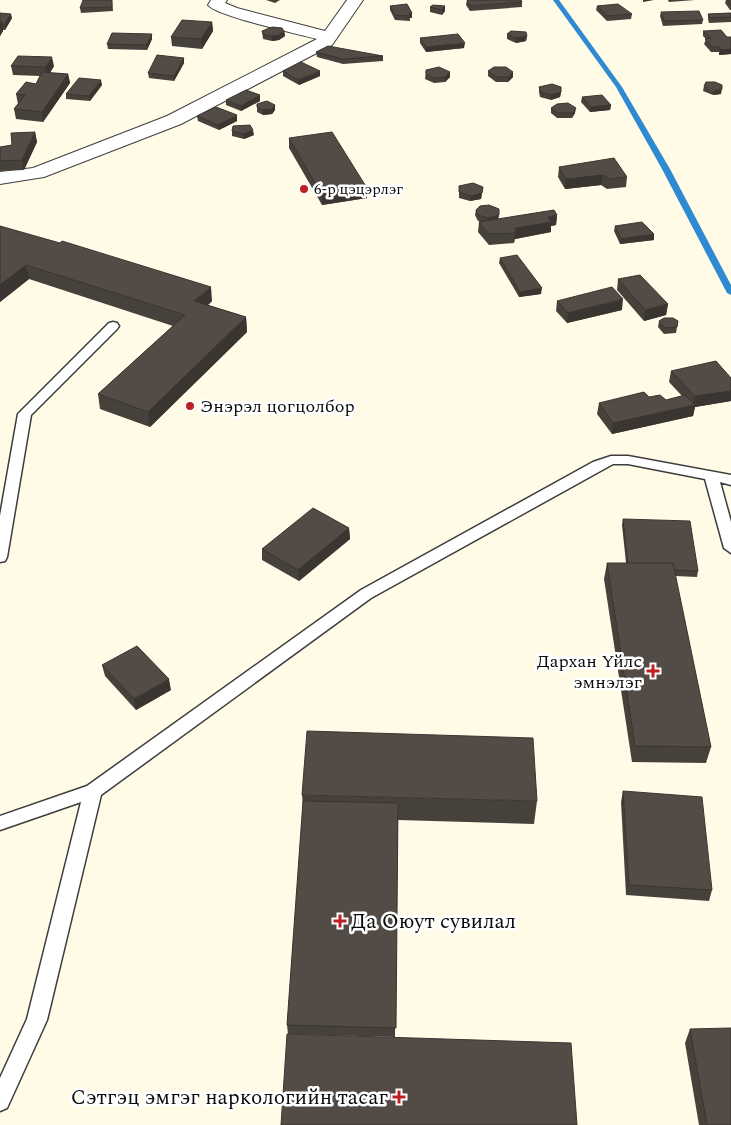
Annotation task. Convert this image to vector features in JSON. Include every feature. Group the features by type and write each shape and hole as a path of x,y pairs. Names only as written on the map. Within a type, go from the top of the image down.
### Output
{"street":[{"path":"218,0 216,5 231,11 328,37"},
{"path":"0,178 38,173 174,120 326,40 355,0"}],"lane":[{"path":"0,557 25,414 33,403 113,326"},
{"path":"0,823 93,791 366,594 598,465 611,460 628,460 731,480"},
{"path":"711,476 731,548"},
{"path":"0,1101 36,1020 93,791"}],"building":[{"path":"83,0 112,0 112,7 80,8"},
{"path":"467,0 521,0 522,2 470,6"},
{"path":"407,4 412,13 409,14 410,16 395,15 390,6"},
{"path":"618,4 632,14 608,16 597,6"},
{"path":"433,5 445,6 442,10 430,7"},
{"path":"699,11 703,20 664,21 661,12"},
{"path":"0,13 11,14 4,25 0,22"},
{"path":"731,13 731,17 710,18 708,14"},
{"path":"182,20 212,22 201,39 171,37"},
{"path":"272,27 282,28 284,31 279,35 272,36 263,34 262,31"},
{"path":"721,30 727,37 731,37 731,49 720,50 720,47 712,47 705,39 711,38 703,31"},
{"path":"511,31 526,32 527,36 516,38 507,34"},
{"path":"112,33 152,34 146,45 107,44"},
{"path":"458,34 465,43 426,47 420,38"},
{"path":"328,46 383,56 343,59 316,52"},
{"path":"157,55 184,58 174,76 148,73"},
{"path":"18,56 52,57 45,67 11,66"},
{"path":"301,62 320,71 298,80 283,71"},
{"path":"439,67 450,72 445,77 434,78 426,74 426,70"},
{"path":"494,67 506,67 513,72 508,77 497,77 488,71"},
{"path":"42,72 68,74 42,112 14,109 25,95 16,94 26,82 36,84"},
{"path":"79,78 101,80 89,96 66,94"},
{"path":"706,82 715,82 722,85 722,89 714,90 704,86"},
{"path":"552,84 561,87 561,92 551,95 541,92 539,87"},
{"path":"246,90 260,95 241,106 226,100"},
{"path":"602,95 611,105 591,107 582,97"},
{"path":"267,101 275,105 272,109 263,110 257,107 257,104"},
{"path":"568,103 576,108 573,113 558,113 551,108 557,104"},
{"path":"216,107 237,115 218,125 197,116"},
{"path":"250,125 253,130 243,134 232,131 233,126"},
{"path":"35,132 22,160 0,161 0,147 12,145 11,133"},
{"path":"332,132 367,188 322,195 289,138"},
{"path":"614,158 627,177 609,179 603,175 566,179 559,167"},
{"path":"473,183 483,187 482,193 471,196 459,192 459,186"},
{"path":"489,205 499,209 499,215 488,218 478,215 476,210 480,206"},
{"path":"554,210 557,215 548,217 552,222 516,228 515,233 489,234 479,222"},
{"path":"642,222 654,234 621,239 615,226"},
{"path":"0,226 60,243 62,241 211,287 194,301 246,317 148,412 98,394 185,315 26,265 0,285"},
{"path":"517,255 542,288 520,292 500,258"},
{"path":"640,275 668,304 645,310 618,279"},
{"path":"612,287 623,299 568,313 557,301"},
{"path":"664,318 673,318 678,321 677,327 665,328 659,321"},
{"path":"716,361 731,378 731,391 695,396 671,371"},
{"path":"644,392 649,397 660,395 666,400 685,395 695,405 613,423 599,403"},
{"path":"313,508 349,528 298,570 262,549"},
{"path":"623,519 690,521 698,571 674,570 673,563 628,563"},
{"name":"Дархан Үйлс эмнэлэг","path":"607,563 673,563 711,747 635,746"},
{"path":"137,646 169,679 134,699 102,665"},
{"path":"307,731 533,738 537,801 302,795"},
{"path":"623,791 702,797 712,890 629,885"},
{"path":"303,801 398,803 396,1028 287,1025"},
{"path":"731,1028 731,1125 707,1125 690,1029"},
{"name":"Сэтгэц эмгэг наркологийн тасаг","path":"287,1034 571,1043 577,1125 281,1125"}],"waterway":[{"path":"556,0 619,87 666,169 731,293"}],"place":[{"name":"6-р цэцэрлэг","path":"304,189"},
{"name":"Энэрэл цогцолбор","path":"190,406"},
{"name":"Дархан Үйлс эмнэлэг","path":"653,671"},
{"name":"Да Оюут сувилал","path":"340,921"},
{"name":"Сэтгэц эмгэг наркологийн тасаг","path":"399,1097"}]}
